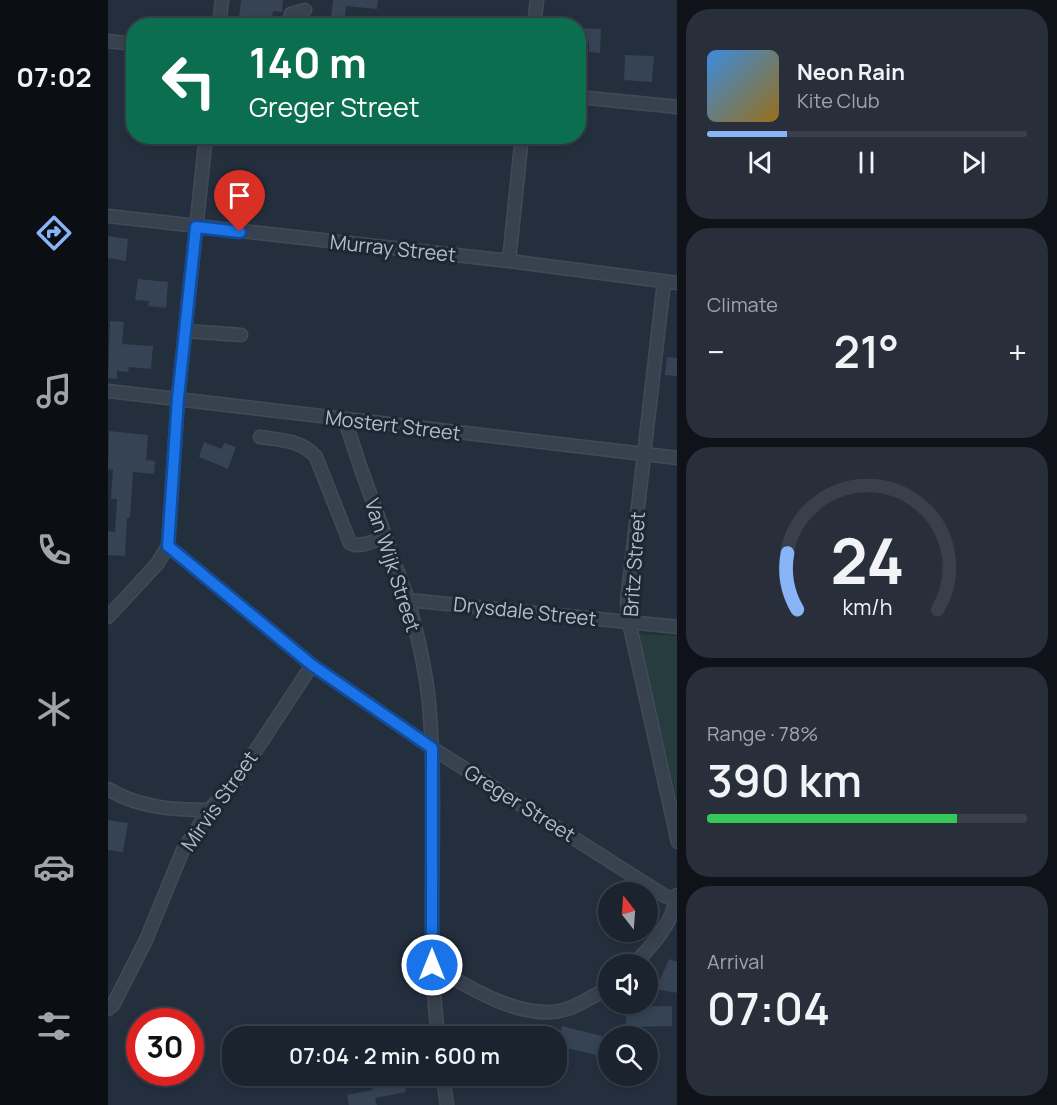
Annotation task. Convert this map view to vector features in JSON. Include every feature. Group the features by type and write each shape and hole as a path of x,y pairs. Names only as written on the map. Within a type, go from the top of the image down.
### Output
{"street":[{"path":"220,18 222,0"},
{"path":"535,18 537,0"},
{"path":"290,18 291,14 305,10"},
{"path":"108,41 126,43"},
{"path":"586,98 677,107"},
{"path":"108,617 157,564 168,546 178,398 205,144"},
{"path":"509,261 521,144"},
{"name":"Murray Street","path":"108,216 509,261 677,283"},
{"name":"Britz Street","path":"664,282 627,602 629,622 676,827"},
{"path":"186,331 241,335"},
{"name":"Mostert Street","path":"108,392 178,398 345,420 677,458"},
{"name":"Van Wijk Street","path":"345,420 408,600 429,700 432,748 432,965 437,1026"},
{"path":"260,436 295,442 309,449 316,457 350,543 355,546 385,537"},
{"name":"Greger Street","path":"168,546 312,665 432,748 665,896 677,897"},
{"name":"Drysdale Street","path":"408,600 677,627"},
{"name":"Mirvis Street","path":"108,1009 113,1005 146,940 183,850 210,810 233,785 312,665"},
{"path":"108,789 120,797 156,808 210,810"},
{"path":"644,954 671,917 677,897"},
{"path":"432,965 488,996 522,1009 546,1013 566,1009 598,993"},
{"path":"444,1086 447,1105"}],"green space":[{"path":"638,634 677,636 677,799"}],"building":[{"path":"241,0 283,0 282,12 273,11 272,18 239,18"},
{"path":"333,0 378,0 377,9 346,6 345,18 331,18"},
{"path":"586,28 601,29 600,53 589,52 589,42 586,42"},
{"path":"625,55 654,56 652,82 624,80"},
{"path":"108,236 128,239 126,261 108,258"},
{"path":"138,279 168,282 166,308 148,306 149,301 135,300"},
{"path":"110,321 124,322 122,344 153,346 151,369 129,367 128,372 117,371 117,379 108,378"},
{"path":"667,357 677,358 677,376 665,375"},
{"path":"109,431 148,435 146,460 155,461 154,474 133,472 125,556 108,555 108,531 115,532 117,499 111,499 113,470 108,469"},
{"path":"204,442 222,449 224,443 236,447 228,469 199,457"},
{"path":"108,820 128,823 123,852 108,850"},
{"path":"669,959 677,962 677,993 658,990 658,980 660,980"},
{"path":"658,1006 672,1006 672,1026 626,1026 626,1014 658,1014"},
{"path":"567,1027 598,1035 597,1055 567,1048"},
{"path":"372,1086 405,1086 406,1092 375,1098 377,1105 349,1105 347,1095 373,1090"}],"route":[{"path":"240,232 196,227 178,398 168,546 312,665 432,748 432,965"}]}
